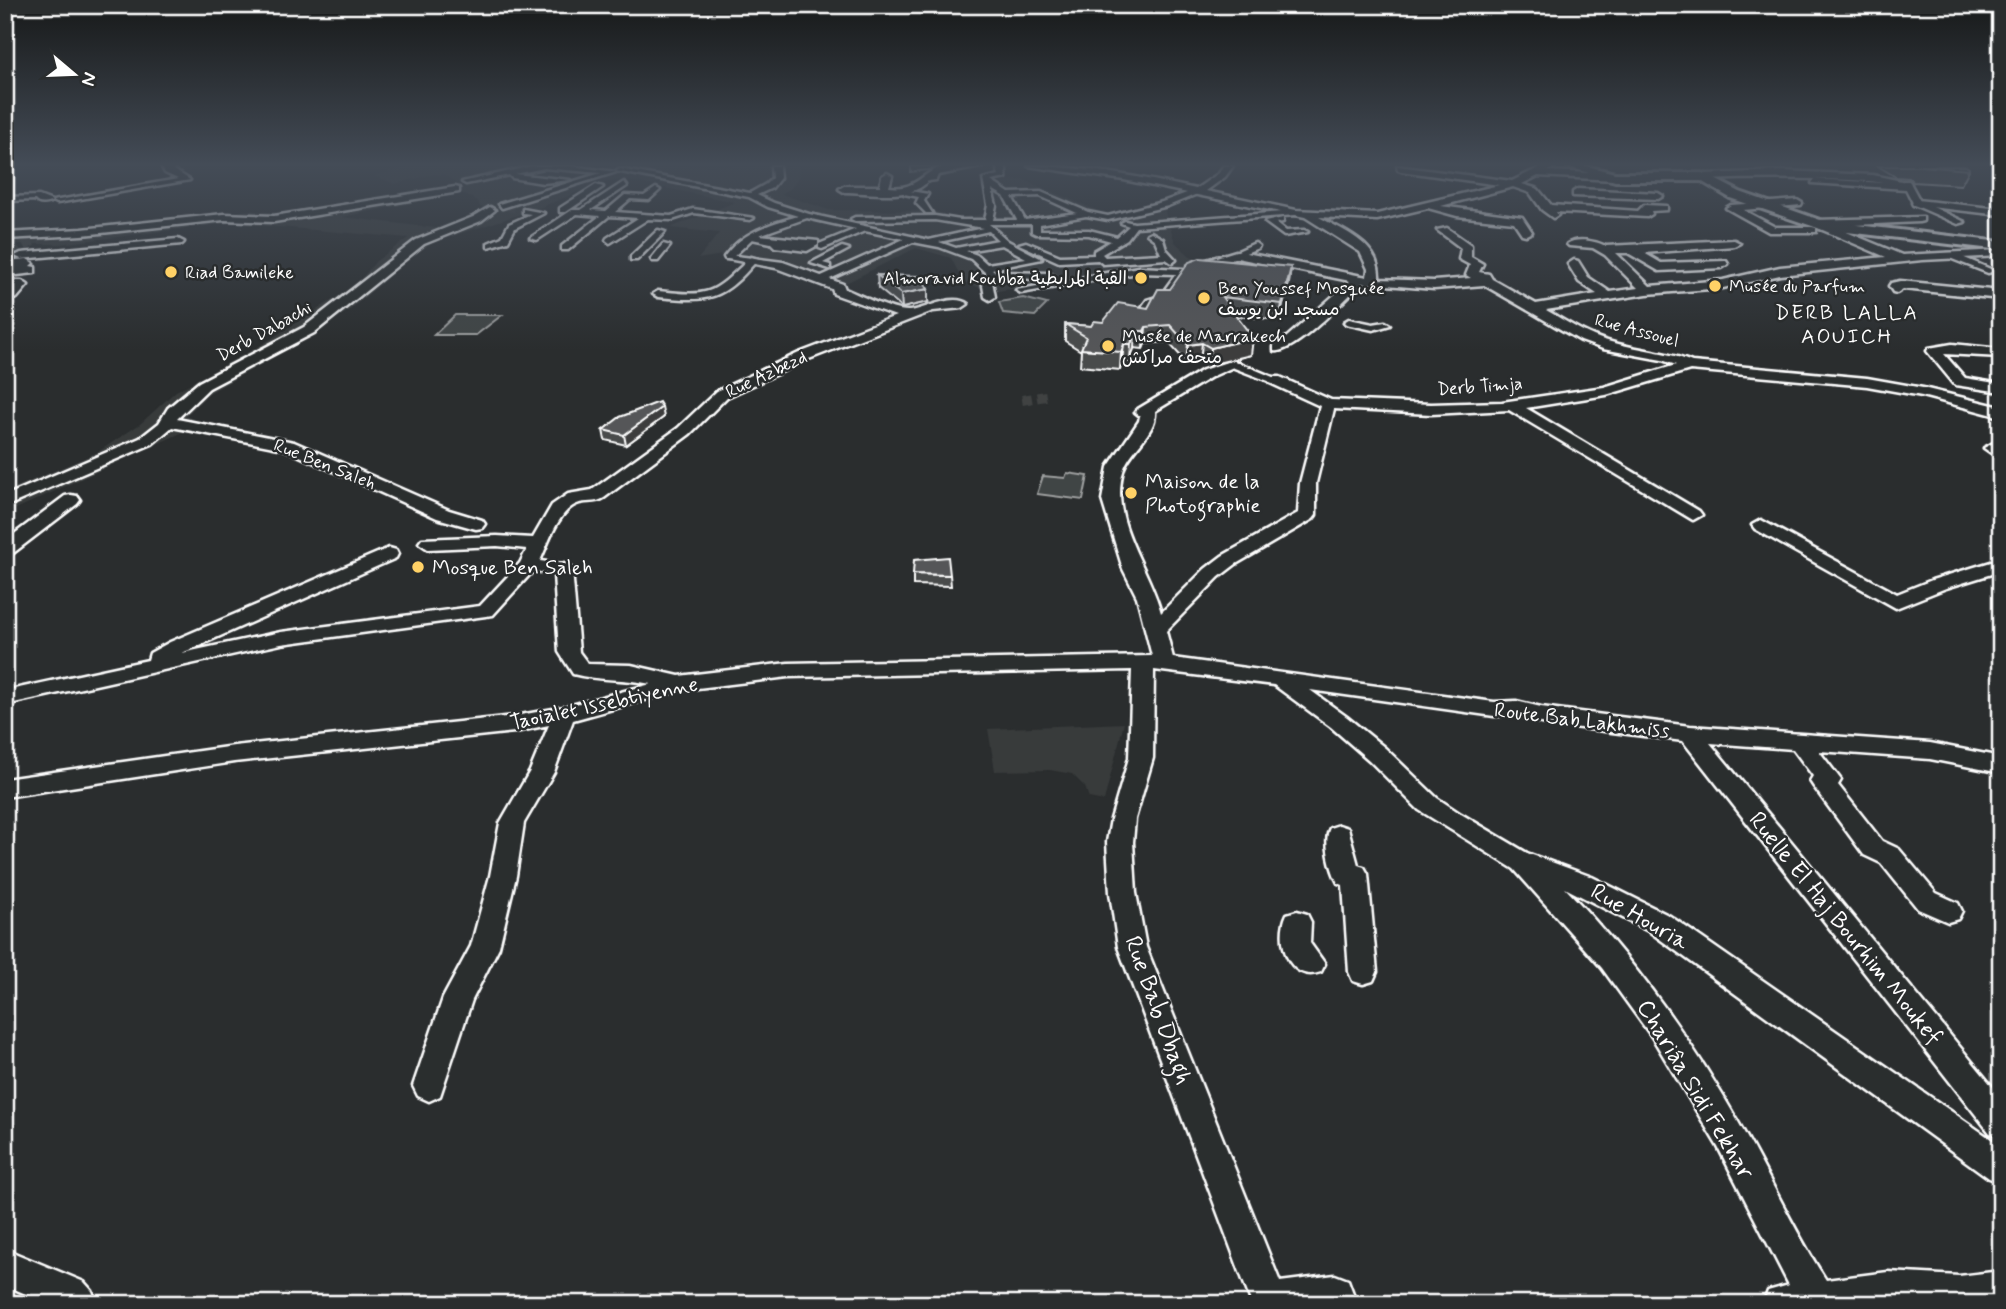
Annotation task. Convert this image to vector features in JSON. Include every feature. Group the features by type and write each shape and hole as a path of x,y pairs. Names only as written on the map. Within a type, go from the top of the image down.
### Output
{"street":[{"path":"5,236 40,236 126,227"},
{"name":"Derb Dabachi","path":"5,502 135,447 160,431 169,422 173,411 196,390 309,330 407,250 432,235 454,227"},
{"path":"491,245 505,239 511,227"},
{"path":"534,238 551,227"},
{"path":"565,248 590,227"},
{"path":"610,240 630,227"},
{"path":"731,253 735,237 743,227"},
{"path":"731,253 752,237 775,227"},
{"path":"877,231 882,227"},
{"path":"928,242 950,227"},
{"path":"820,280 911,238 965,227"},
{"path":"981,227 998,231 1030,254 1056,261 1167,256"},
{"path":"984,227 1009,235 1030,254"},
{"path":"997,227 998,231"},
{"path":"990,297 984,265 1001,227"},
{"path":"955,250 1008,227"},
{"path":"1036,227 1036,232 1113,242"},
{"path":"1073,237 1077,227"},
{"path":"1109,274 1097,253 1124,237 1131,227"},
{"path":"1142,227 1157,227"},
{"path":"1275,227 1284,234 1304,232"},
{"path":"1279,348 1292,340 1327,307 1366,280 1374,263 1367,253 1324,227"},
{"path":"1523,227 1526,232"},
{"path":"1767,227 1773,230 1804,227"},
{"path":"1819,227 1901,259"},
{"path":"1826,227 2001,246"},
{"path":"818,246 865,228 928,242 955,250 984,265 1050,280"},
{"path":"1151,229 1167,256 1183,272"},
{"path":"1233,254 1366,280 1434,285 1486,281 1485,277 1472,275 1478,264 1465,259 1467,247 1443,230"},
{"path":"893,234 998,231"},
{"path":"941,246 998,231"},
{"path":"634,258 661,232"},
{"path":"84,266 122,235"},
{"path":"1614,235 1659,267 1722,264"},
{"path":"752,237 798,248 818,246 845,249 815,263 827,267 806,275"},
{"path":"658,293 698,298 724,289 775,243 788,240 815,243 818,246"},
{"path":"10,257 178,242"},
{"path":"1602,250 1734,243"},
{"path":"1573,244 1595,245 1647,290"},
{"path":"57,253 69,245"},
{"path":"655,258 666,246"},
{"path":"1060,295 1056,287 1064,282 1138,270 1183,272 1255,246"},
{"path":"869,247 887,249"},
{"path":"772,263 798,248"},
{"path":"1050,280 1056,261 1069,251"},
{"path":"731,253 772,263 839,287 838,291 851,297 910,316"},
{"path":"1535,308 1647,290 1723,284 1780,271 1950,255 2001,253"},
{"path":"964,266 984,265 1030,254"},
{"path":"984,265 1030,254"},
{"path":"1950,255 1994,272 2001,280"},
{"path":"10,257 26,263 17,271 31,270"},
{"path":"1574,264 1583,279 1609,297"},
{"path":"984,265 1003,286"},
{"path":"1139,318 1150,302 1163,298 1183,272"},
{"path":"1021,290 1061,277 1064,282"},
{"name":"Rue Assouel","path":"1486,281 1586,338 1608,346 1665,356 1689,366 1867,382 2001,412"},
{"path":"1897,289 1895,286 1900,285 1983,293 1997,299"},
{"name":"Rue Azbezd","path":"147,666 281,638 486,611 527,565 558,509 574,498 592,498 598,494 684,431 722,394 804,356 939,305 962,304"},
{"path":"1327,307 1349,323 1373,327 1385,325"},
{"path":"2001,353 1942,348 1934,351 1960,382 2001,388"},
{"path":"1233,363 1275,380"},
{"name":"Rue Bab Dbagh","path":"1233,363 1165,393 1143,412 1148,413 1147,421 1116,467 1111,500 1120,536 1147,597 1157,629 1141,758 1123,819 1120,842 1123,893 1130,935 1146,988 1197,1109 1269,1303"},
{"name":"Derb Timja","path":"1275,380 1328,404 1432,409 1511,405 1606,391 1689,366"},
{"path":"1157,629 1212,573 1229,560 1307,515 1308,483 1328,404"},
{"path":"1511,405 1604,456 1693,515"},
{"name":"Rue Ben Saleh","path":"169,422 288,445 443,514 476,524"},
{"path":"2001,444 1992,448 2001,455"},
{"path":"5,550 71,500"},
{"path":"1761,525 1896,602 1939,584 2001,565"},
{"path":"428,543 497,541 538,544"},
{"path":"5,698 147,666 177,647 389,554"},
{"path":"527,565 563,569 569,652 581,669 593,672 631,672 680,683"},
{"name":"Taoialet Issebtiyenne","path":"5,788 234,754 392,738 564,715 680,683 788,670 1153,663"},
{"name":"Route Bab Lakhmiss","path":"1153,663 1494,709 1516,708 1541,715 1690,734 1801,744 1930,751 2001,765"},
{"name":"Rue Houria","path":"1278,678 1339,722 1377,754 1428,804 1487,844 1518,860 1583,884 1660,924 2001,1166"},
{"path":"429,1086 458,998 485,947 503,876 512,823 542,772 564,715"},
{"name":"Ruelle El Haj Bourhim Moukef","path":"1690,734 2001,1122"},
{"path":"1801,744 1829,780 1822,781 1867,842 1898,864 1927,901 1948,911"},
{"path":"1339,835 1351,875 1363,972"},
{"name":"Chariâa Sidi Fekhar","path":"1518,860 1547,887 1600,945 1672,1039 1819,1301"},
{"path":"1297,922 1296,947 1311,964"},
{"path":"5,1266 71,1295 79,1304"},
{"path":"1781,1304 1888,1290 1959,1294 2001,1289"},
{"path":"1269,1303 1335,1293 1339,1304"}],"shaded area":[{"path":"104,227 198,227 59,244 5,244 5,231"},
{"path":"279,227 481,227 434,242 414,255 350,310 209,393 186,416 195,420 179,434 5,514 5,492 98,452 140,424 176,391 258,347 356,285 376,261 408,238"},
{"path":"1170,227 1175,242 1201,266 1181,270 1137,269 992,292 963,282 951,258 916,248 844,284 780,261 722,255 698,259 719,233 670,228"},
{"path":"1023,298 1047,304 1035,316 1003,313 999,302"},
{"path":"455,315 502,315 476,335 434,335"},
{"path":"1067,473 1088,476 1083,500 1037,494 1043,476 1065,478"},
{"path":"1124,723 1104,801 1089,798 1085,787 1072,774 1050,770 995,771 988,729"}],"building":[{"path":"1200,258 1291,267 1282,304 1222,297 1253,338 1211,348 1202,343 1188,345 1170,325 1146,327 1144,331 1135,331 1131,344 1124,344 1121,352 1081,349 1086,337 1065,324 1091,326 1094,321 1103,322 1118,303 1148,308 1158,289 1170,289 1189,262"},
{"path":"877,275 920,276 928,289 901,294"},
{"path":"659,402 662,407 624,435 603,430 620,417"},
{"path":"948,557 950,575 913,574 914,560"}],"tunnel":[{"path":"11,254 39,237"},
{"path":"1022,400 1046,396"}],"place":[{"name":"Riad Bamileke","path":"171,272"},
{"name":"Almoravid Koubba القبة المرابطية","path":"1141,278"},
{"name":"Musée du Parfum","path":"1715,286"},
{"name":"Ben Youssef Mosquée مسجد ابن يوسف","path":"1204,298"},
{"name":"Musée de Marrakech متحف مراكش","path":"1108,346"},
{"name":"Maison de la Photographie","path":"1131,493"},
{"name":"Mosque Ben Saleh","path":"418,567"}],"district":[{"name":"DERB LALLA AOUICH","path":"1847,324"}]}
